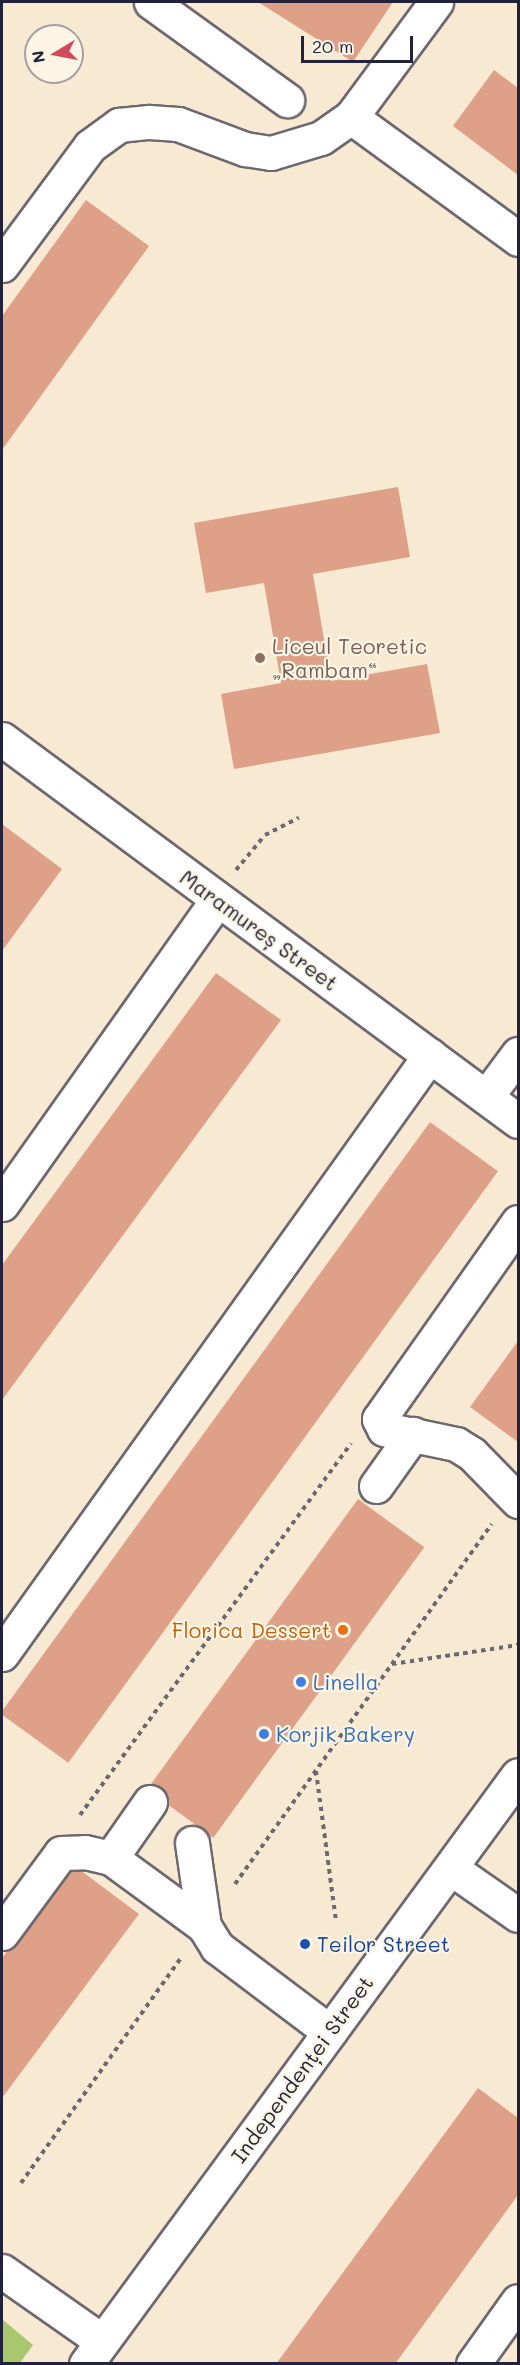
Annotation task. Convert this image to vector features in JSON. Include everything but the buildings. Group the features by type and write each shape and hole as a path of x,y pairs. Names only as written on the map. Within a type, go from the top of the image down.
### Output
{"street":[{"path":"151,2 286,100"},
{"path":"2,265 90,146 119,125 149,122 178,124 245,149 271,153 321,138 351,117 436,2"},
{"path":"351,117 519,239"},
{"name":"Maramureș Street","path":"3,742 519,1120"},
{"path":"2,1204 214,898"},
{"path":"486,1097 519,1054"},
{"path":"2,1654 430,1055"},
{"path":"516,1498 472,1454 456,1444 384,1429 379,1419 519,1222"},
{"path":"376,1486 413,1434"},
{"name":"Independenței Street","path":"94,2353 517,1779"},
{"path":"111,1858 150,1802"},
{"path":"192,1843 204,1926"},
{"path":"2,1933 61,1852 85,1852 111,1858 204,1926 217,1947 330,2032"},
{"path":"452,1869 519,1915"},
{"path":"2,2271 94,2353"},
{"path":"473,2364 519,2301"}],"path":[{"path":"214,898 266,835 299,818"},
{"path":"61,1852 71,1827 346,1450 379,1419"},
{"path":"21,2183 392,1664 516,1498"},
{"path":"392,1664 519,1645"},
{"path":"316,1770 336,1921"}],"green space":[{"path":"2,2319 33,2345 20,2363 2,2363"}],"place":[{"name":"Liceul Teoretic „Rambam“","path":"260,658"},
{"name":"Florica Dessert","path":"343,1630"},
{"name":"Linella","path":"301,1682"},
{"name":"Korjik Bakery","path":"264,1734"},
{"name":"Teilor Street","path":"305,1944"}]}
